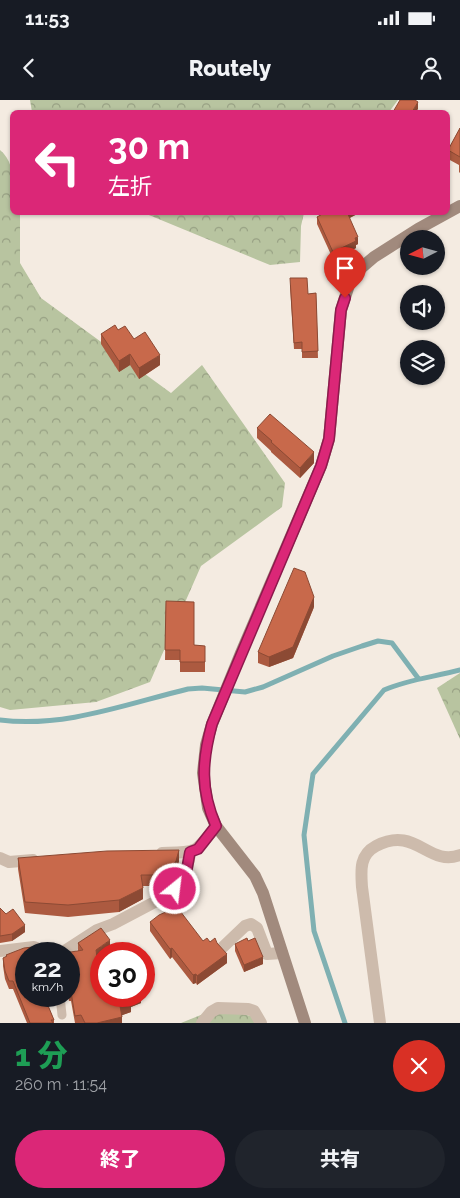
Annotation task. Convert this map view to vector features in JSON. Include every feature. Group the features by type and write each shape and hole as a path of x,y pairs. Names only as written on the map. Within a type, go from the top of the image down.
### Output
{"street":[{"path":"304,1023 282,952 255,876 216,826 208,808 203,773 206,745 212,724 232,675 321,466 329,439 341,310 349,285 360,269 374,257 444,215"},
{"path":"153,853 190,852 198,849 216,826"},
{"path":"380,1023 362,887 361,870 363,857 371,849 381,844 400,839 416,844 440,856 453,858 460,855"},
{"path":"78,942 96,930 113,924 175,889 186,874 190,852"},
{"path":"0,858 9,862 48,858"},
{"path":"223,947 244,926 251,924 257,928 267,954 282,952"},
{"path":"0,951 15,949"},
{"path":"202,1023 211,1012 218,1008 254,1011 261,1023"}],"lane":[{"path":"61,1007 62,1015"}],"green space":[{"path":"30,100 398,100 390,110 32,110"},
{"path":"0,150 6,156 10,166 10,215 20,215 20,263 41,298 171,393 202,365 285,483 282,507 201,566 150,682 96,702 10,710 0,707"},
{"path":"149,215 304,215 301,226 300,262 270,265"},
{"path":"460,673 460,739 437,688"},
{"path":"218,1008 259,1018 260,1023 181,1023"}],"building":[{"path":"400,100 415,100 418,102 413,110 394,110"},
{"path":"460,128 460,157 450,151 450,146"},
{"path":"321,215 348,215 358,237 355,238 356,241 333,252 317,217"},
{"path":"290,278 307,278 308,294 316,293 318,351 302,352 302,342 294,343"},
{"path":"115,325 118,330 125,326 134,339 145,332 160,355 139,368 130,354 119,361 101,334"},
{"path":"270,414 314,452 300,468 257,428"},
{"path":"294,568 305,572 314,597 293,647 269,657 258,652"},
{"path":"166,601 194,602 194,645 205,646 205,662 180,662 180,650 165,650"},
{"path":"179,850 176,861 165,875 141,875 143,888 119,900 68,905 25,902 18,858 107,851"},
{"path":"177,907 203,941 207,938 210,942 215,938 227,954 197,976 196,974 193,975 172,948 170,949 150,922 159,915"},
{"path":"0,908 6,914 13,909 25,925 12,934 0,936"},
{"path":"101,928 110,940 107,942 90,942 90,1007 120,1007 122,1017 97,1023 85,1023 81,1015 75,1016 74,1007 80,1007 80,950 83,950 80,942"},
{"path":"247,938 248,941 255,938 263,957 244,965 235,944"},
{"path":"15,952 15,986 13,981 9,981 5,971 3,958"},
{"path":"24,1007 49,1007 54,1020 51,1020 53,1023 30,1023"}],"waterway":[{"path":"0,720 24,722 72,718 188,689 202,688 245,692 263,687 333,656 378,641 392,643 418,678"},
{"path":"345,1023 314,931 304,835 313,774 384,690 393,686 460,670"}],"route":[{"path":"175,889 186,874 190,852 198,849 216,826 208,808 203,773 206,745 212,724 321,466 329,439 341,310 345,298"}]}
